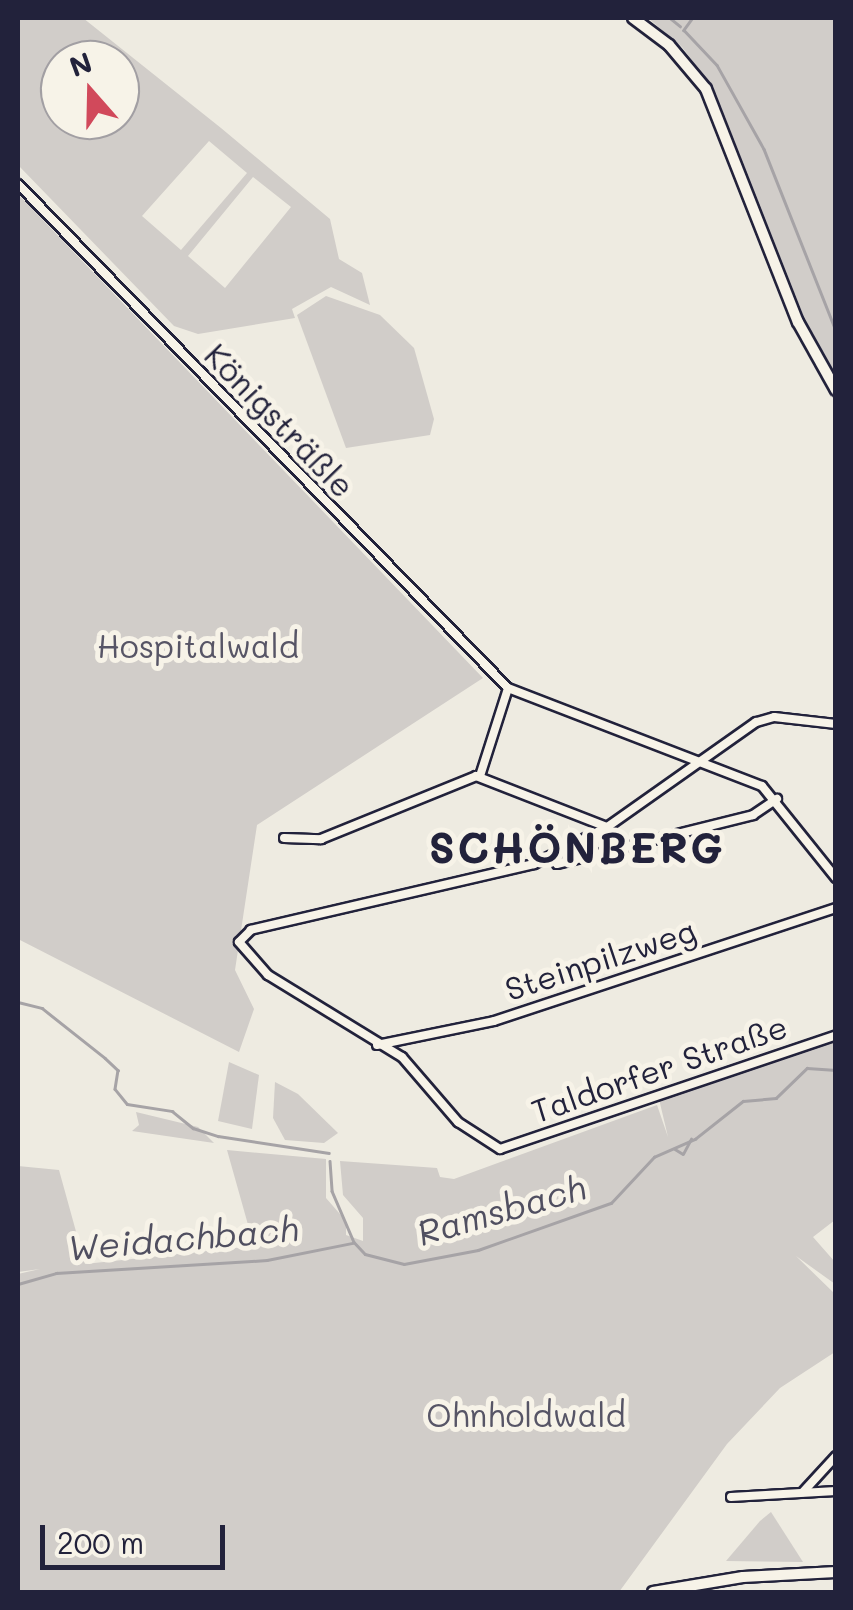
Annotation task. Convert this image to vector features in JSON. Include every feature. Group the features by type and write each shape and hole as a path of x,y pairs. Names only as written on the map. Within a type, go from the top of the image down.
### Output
{"main road":[{"path":"633,18 681,57 706,90 798,322 836,390"},
{"path":"653,1592 743,1577 836,1572"}],"street":[{"name":"Königsträßle","path":"18,184 508,688"},
{"path":"480,776 508,688 762,786 777,799 835,877"},
{"path":"377,1045 250,958 240,942 251,930 534,864 607,827 698,761 774,717 836,724"},
{"path":"284,838 321,838 480,776 607,827"},
{"path":"556,864 753,815 777,799"},
{"name":"Steinpilzweg","path":"377,1045 494,1021 836,908"},
{"name":"Taldorfer Straße","path":"377,1045 412,1065 458,1122 500,1149 836,1035"},
{"path":"803,1492 836,1456"},
{"path":"731,1497 836,1491"}],"green space":[{"path":"18,18 83,18 111,40 40,40 40,140 140,140 140,63 330,219 339,259 362,273 370,305 331,287 292,309 295,318 198,334 174,326 18,165","holes":["209,141 247,173 181,250 142,216","253,177 291,207 225,288 188,256"]},
{"path":"648,18 835,18 835,375 808,327 712,87 682,47"},
{"name":"Hospitalwald","path":"18,194 483,678 257,825 235,970 254,1009 239,1052 18,939"},
{"path":"326,296 380,315 414,348 434,419 430,435 346,448 297,315"},
{"name":"Ohnholdwald","path":"835,1037 835,1220 813,1237 835,1262 835,1284 796,1256 835,1294 835,1352 780,1388 727,1444 619,1592 18,1592 18,1274 40,1269 18,1272 18,1166 59,1170 85,1264 254,1246 227,1150 326,1159 326,1198 346,1221 346,1235 363,1241 363,1218 343,1195 340,1161 437,1168 440,1177 454,1179 657,1105 668,1137 659,1099"},
{"path":"229,1062 259,1075 252,1129 218,1121"},
{"path":"275,1082 298,1094 338,1133 324,1143 285,1140 273,1118"},
{"path":"136,1112 198,1127 214,1143 132,1131 139,1125"},
{"path":"771,1512 803,1562 726,1561 760,1521"}],"waterway":[{"path":"670,18 680,26"},
{"path":"692,19 684,30 717,65 764,149 836,331"},
{"name":"Ramsbach","path":"18,1002 42,1008 118,1070 115,1089 127,1104 172,1111 193,1128 218,1136 329,1153"},
{"name":"Ramsbach","path":"330,1161 332,1191 354,1242 365,1254 404,1264 478,1250 611,1203 654,1157 695,1139 743,1101 776,1098 807,1068 836,1070"},
{"name":"Ramsbach","path":"675,1149 683,1154 691,1139"},
{"name":"Weidachbach","path":"18,1284 56,1273 267,1260 352,1243"}],"district":[{"name":"SCHÖNBERG","path":"577,847"}]}
